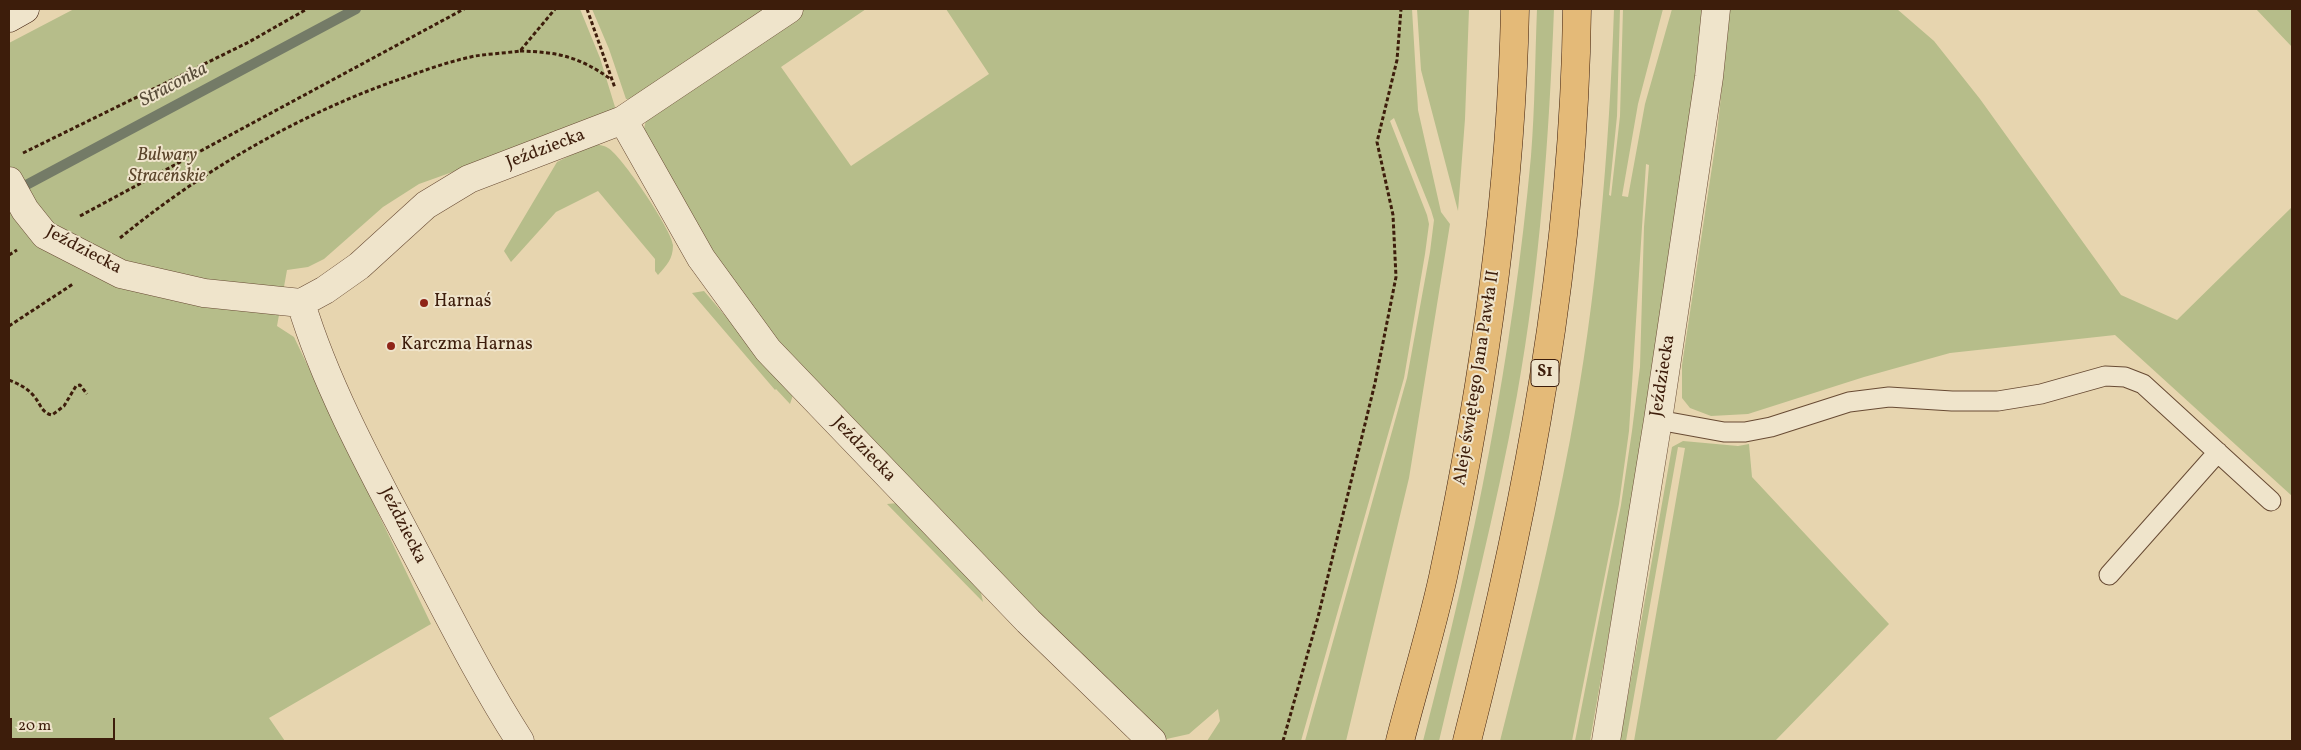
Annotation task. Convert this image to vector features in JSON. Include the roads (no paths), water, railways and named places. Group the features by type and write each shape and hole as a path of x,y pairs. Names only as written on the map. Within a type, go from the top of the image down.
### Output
{"highway":[{"name":"Aleje świętego Jana Pawła II","path":"1400,741 1442,579 1474,425 1495,287 1509,130 1515,9"},
{"name":"S1","path":"1467,741 1503,593 1534,441 1558,291 1572,144 1577,9"}],"street":[{"path":"9,18 25,9"},
{"name":"Jeździecka","path":"13,168 25,210 45,235 121,274 204,293 301,303 325,290 358,266 426,205 447,191 469,179 623,120 789,9"},
{"name":"Jeździecka","path":"1606,741 1658,420 1709,77 1716,9"},
{"name":"Jeździecka","path":"623,120 702,258 768,350 1021,614 1152,741"},
{"name":"Jeździecka","path":"301,303 312,339 391,506 490,695 520,741"}],"lane":[{"path":"1658,420 1724,432 1745,432 1771,427 1849,402 1889,397 1952,402 1998,400 2041,394 2105,376 2125,377 2143,384 2271,501"},
{"path":"2109,576 2218,452"}],"waterway":[{"name":"Straconka","path":"15,191 356,9"}],"place":[{"name":"Harnaś","path":"424,303"},
{"name":"Karczma Harnas","path":"391,346"}],"park label":[{"name":"Bulwary Straceńskie","path":"167,167"}]}
